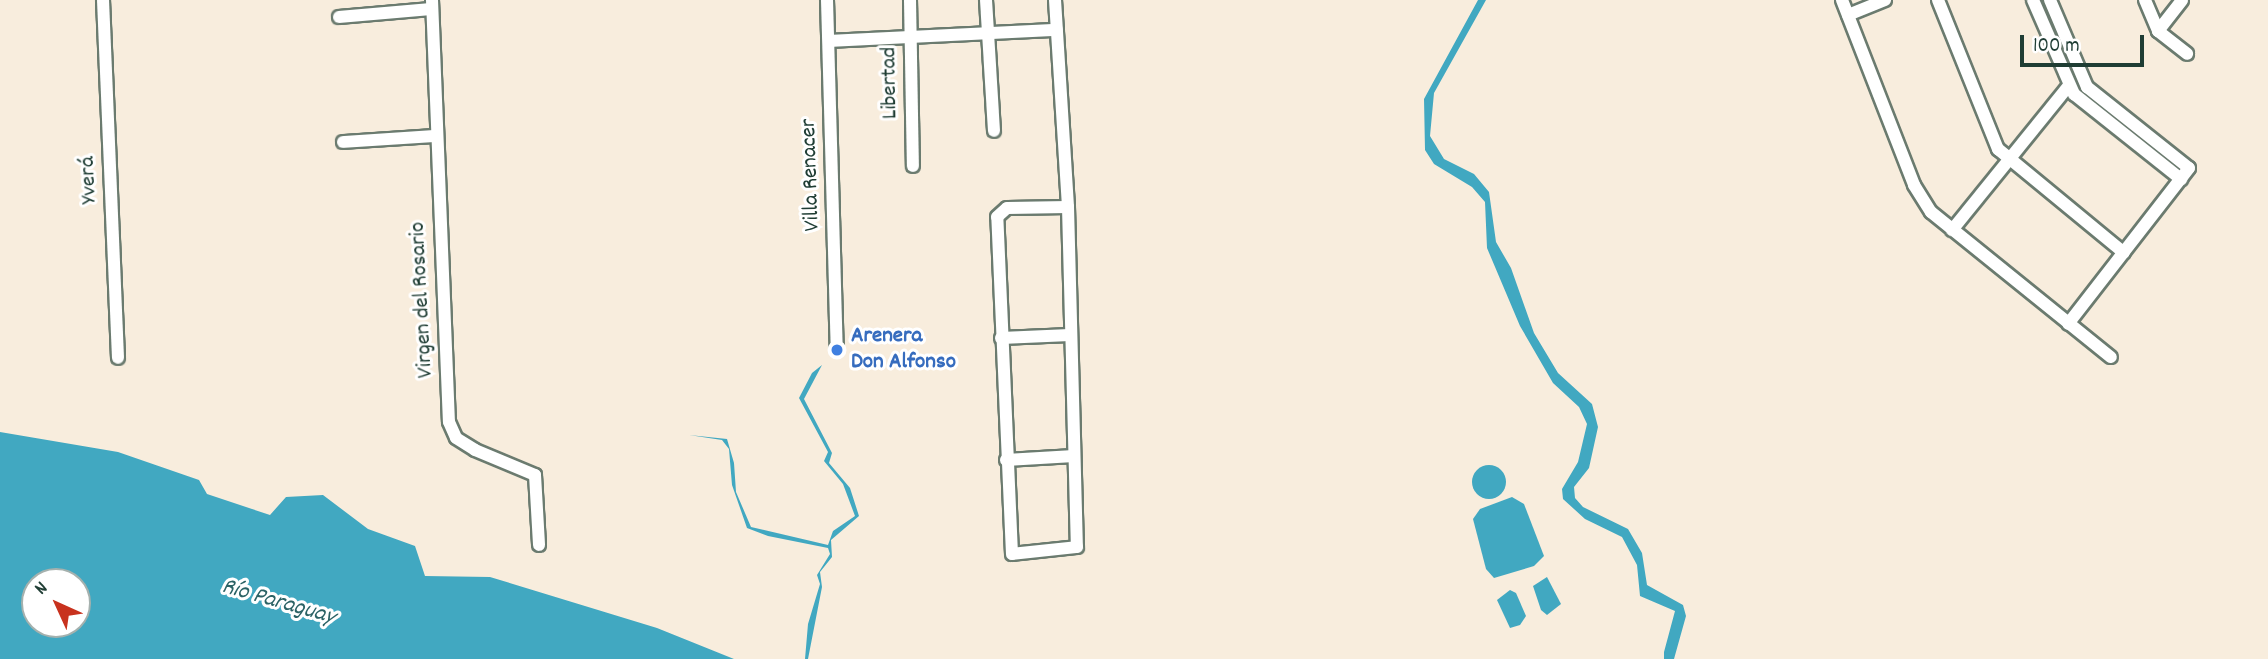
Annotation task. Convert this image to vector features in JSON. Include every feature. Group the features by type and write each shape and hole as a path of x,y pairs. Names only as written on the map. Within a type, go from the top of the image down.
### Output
{"street":[{"name":"Yverá","path":"103,0 118,358"},
{"name":"Villa Renacer","path":"827,0 837,349"},
{"name":"Libertad","path":"910,0 913,166"},
{"path":"986,0 994,131"},
{"path":"1055,0 1068,207 1076,549 1013,554 1006,460 997,217 1007,208 1068,207"},
{"path":"1842,0 1914,185 1931,212 2111,357"},
{"path":"1848,15 1885,0"},
{"path":"1938,0 1991,133 2008,161 2124,253"},
{"path":"2033,0 2068,87 2181,179"},
{"path":"2050,0 2087,87 2189,168 2068,324"},
{"path":"2146,0 2158,31 2187,54"},
{"path":"2158,31 2182,0"},
{"path":"340,17 431,4"},
{"name":"Virgen del Rosario","path":"431,4 451,429 475,450 531,470 538,545"},
{"path":"829,41 1057,30"},
{"path":"1952,230 2068,87"},
{"path":"343,142 436,136"},
{"path":"1001,338 1070,335"},
{"path":"1006,460 1074,456"}],"water":[{"path":"1478,0 1486,0 1434,93 1430,136 1444,159 1474,174 1489,192 1496,242 1511,268 1534,333 1558,373 1592,404 1598,427 1589,468 1574,487 1575,498 1583,507 1628,529 1642,553 1647,585 1683,605 1686,616 1674,659 1664,659 1664,652 1675,611 1640,596 1637,565 1622,537 1585,519 1563,499 1562,489 1578,462 1587,424 1579,407 1553,383 1520,326 1487,248 1485,202 1472,187 1434,164 1425,150 1424,99"},
{"path":"822,365 804,399 832,453 829,463 850,488 859,516 831,540 832,557 820,572 822,587 808,659 805,659 808,624 820,584 817,575 830,554 828,548 768,536 747,528 732,485 729,449 722,440 689,435 727,439 734,463 736,492 751,527 828,545 833,531 855,516 843,484 824,461 828,452 799,398 812,373"},
{"name":"Río Paraguay","path":"0,432 118,452 199,480 207,494 270,515 286,497 323,495 368,529 415,546 425,576 490,577 657,628 734,659 0,659"},
{"path":"1489,465 1501,470 1506,482 1501,494 1489,499 1477,494 1472,482 1477,470"},
{"path":"1512,497 1524,504 1544,556 1534,566 1494,578 1486,569 1473,519 1480,509"},
{"path":"1547,577 1561,604 1547,615 1541,610 1533,586"},
{"path":"1510,590 1516,593 1526,616 1520,625 1510,628 1497,600"}],"place":[{"name":"Arenera Don Alfonso","path":"837,350"}]}
